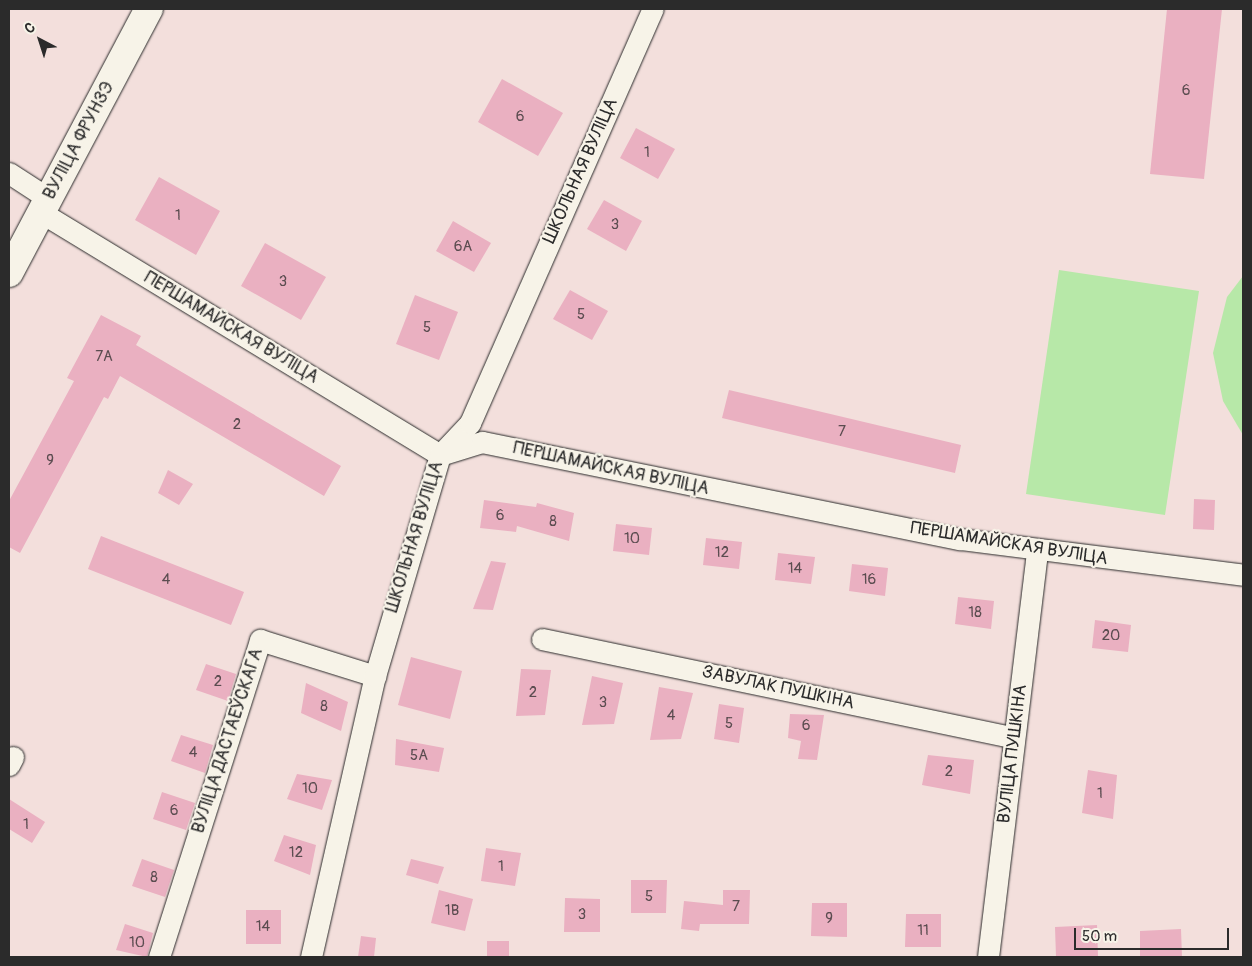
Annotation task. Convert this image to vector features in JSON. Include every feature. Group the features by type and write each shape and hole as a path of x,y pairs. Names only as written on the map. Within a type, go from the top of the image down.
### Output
{"street":[{"name":"ВУЛІЦА ФРУНЗЭ","path":"9,273 149,9"},
{"name":"ШКОЛЬНАЯ ВУЛІЦА","path":"311,957 375,676 440,455 470,422 653,9"},
{"name":"ПЕРШАМАЙСКАЯ ВУЛІЦА","path":"9,173 45,206 440,455 482,442 1036,550 1243,575"},
{"name":"ВУЛІЦА ПУШКІНА","path":"988,957 1036,550"},
{"name":"ЗАВУЛАК ПУШКІНА","path":"542,639 1014,738"},
{"name":"ВУЛІЦА ДАСТАЕЎСКАГА","path":"159,957 260,640 375,676"}],"green space":[{"path":"1059,270 1199,291 1165,515 1026,494"},
{"path":"1243,276 1243,435 1223,401 1213,353 1227,297"}],"building":[{"path":"1167,9 1222,9 1204,179 1150,174"},
{"path":"502,79 563,113 538,156 478,122"},
{"path":"636,128 675,149 658,179 620,158"},
{"path":"159,177 220,211 196,255 135,220"},
{"path":"604,200 642,221 626,251 587,229"},
{"path":"453,221 491,243 474,272 436,251"},
{"path":"265,243 326,277 301,320 241,286"},
{"path":"570,290 608,311 592,340 553,319"},
{"path":"415,295 458,312 439,360 396,344"},
{"path":"101,315 141,336 136,345 341,466 324,496 120,376 108,399 104,397 20,553 9,547 9,501 74,381 67,378"},
{"path":"729,390 961,445 955,473 722,418"},
{"path":"168,470 193,484 179,505 158,493"},
{"path":"1194,499 1215,500 1214,530 1193,529"},
{"path":"484,500 536,507 537,503 574,513 569,541 517,526 516,532 480,528"},
{"path":"616,524 652,528 649,555 613,551"},
{"path":"101,536 244,592 231,625 88,569"},
{"path":"706,538 742,542 739,569 703,565"},
{"path":"778,553 815,557 811,584 775,580"},
{"path":"491,561 506,563 493,610 473,609"},
{"path":"852,564 888,568 885,596 849,591"},
{"path":"958,597 994,601 991,629 955,624"},
{"path":"1095,620 1131,625 1128,652 1092,648"},
{"path":"411,657 462,671 450,719 398,705"},
{"path":"206,664 236,674 228,701 196,690"},
{"path":"521,669 551,670 545,715 516,716"},
{"path":"592,676 623,683 614,724 582,725"},
{"path":"306,683 348,702 341,731 301,713"},
{"path":"659,687 693,693 681,739 650,740"},
{"path":"719,704 744,708 739,743 714,739"},
{"path":"790,714 824,715 817,760 798,759 801,741 788,738"},
{"path":"181,735 213,745 205,773 171,761"},
{"path":"396,739 444,748 439,772 395,765"},
{"path":"928,755 974,760 970,794 922,785"},
{"path":"1088,770 1117,775 1113,819 1082,813"},
{"path":"297,774 332,780 322,810 287,799"},
{"path":"162,792 195,803 186,830 153,819"},
{"path":"9,799 45,822 32,843 9,829"},
{"path":"284,835 316,845 310,875 274,861"},
{"path":"486,848 521,853 515,886 481,881"},
{"path":"142,859 174,870 165,897 132,886"},
{"path":"411,859 444,867 438,884 406,875"},
{"path":"631,880 667,880 666,913 631,913"},
{"path":"439,890 473,899 465,931 431,923"},
{"path":"723,890 750,890 749,924 700,924 699,931 681,929 684,901 723,905"},
{"path":"565,898 600,899 600,932 564,932"},
{"path":"812,903 847,903 847,937 811,936"},
{"path":"246,910 281,910 281,944 246,944"},
{"path":"906,914 941,914 941,947 905,947"},
{"path":"125,924 153,933 147,957 116,950"},
{"path":"1097,925 1098,957 1056,957 1055,927"},
{"path":"1181,929 1182,957 1140,957 1140,931"},
{"path":"361,936 376,938 374,957 358,957"},
{"path":"487,941 509,941 509,957 487,957"}]}
